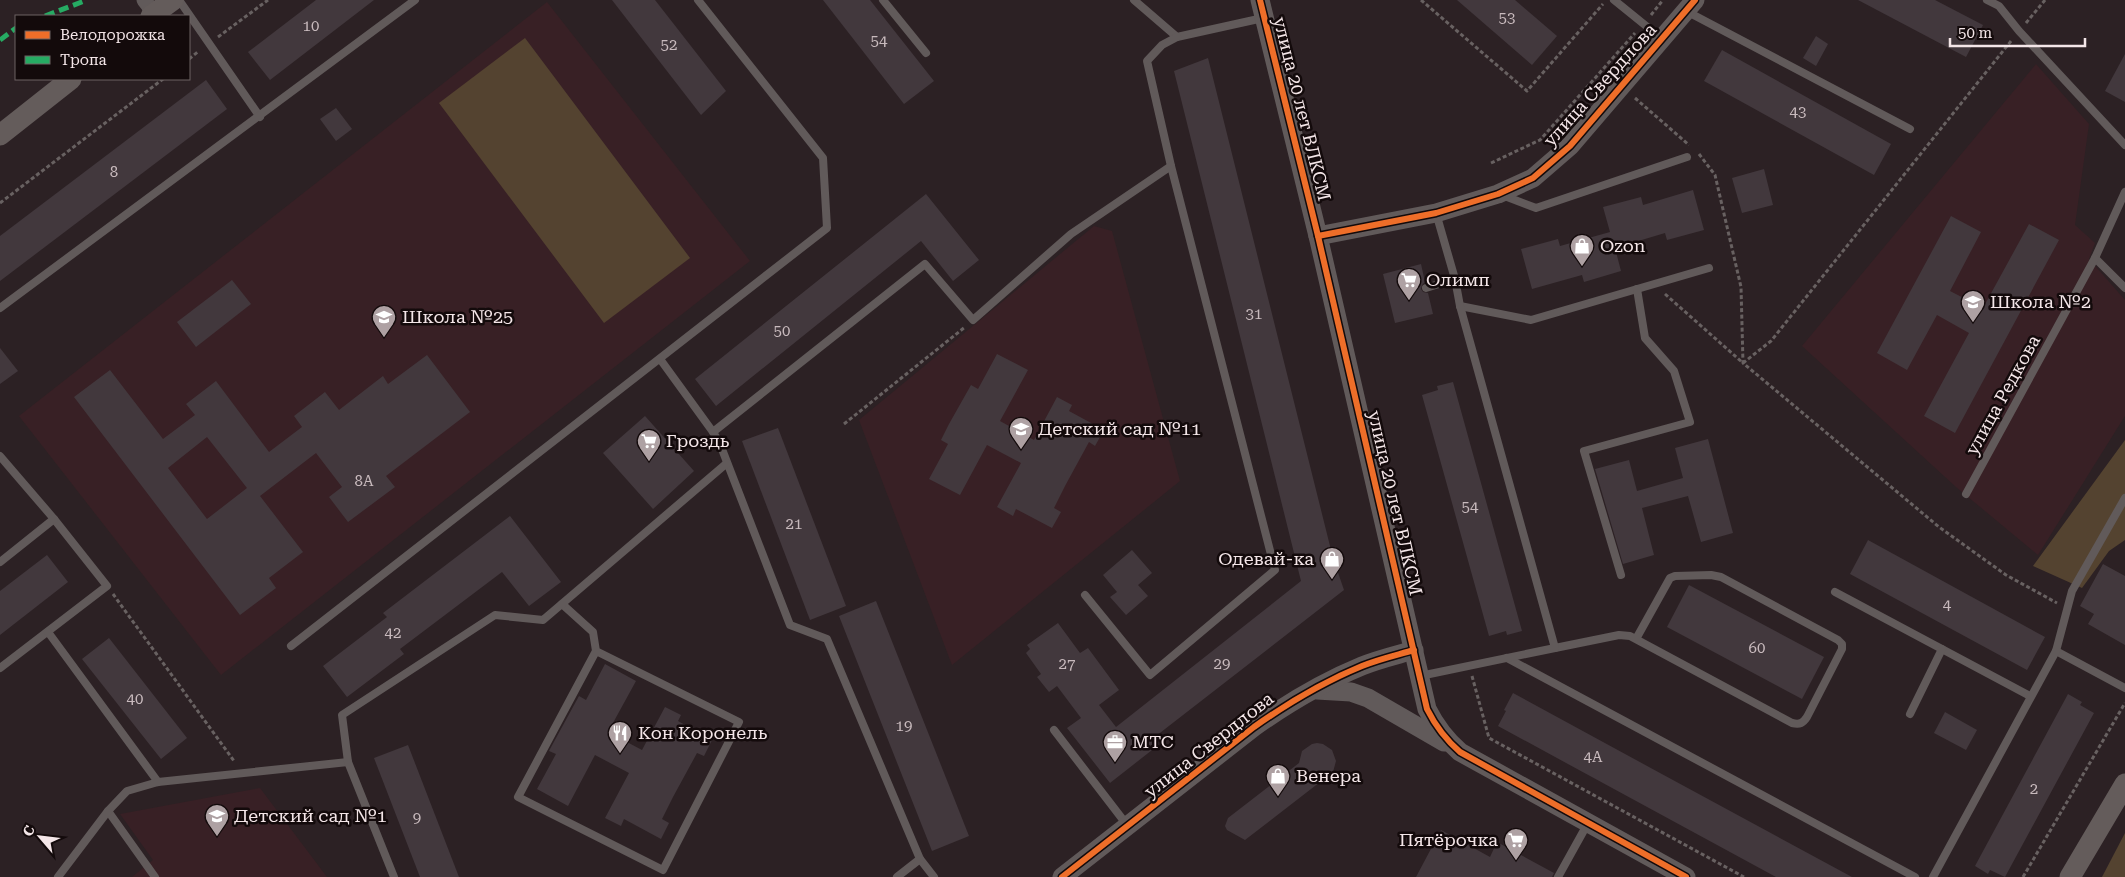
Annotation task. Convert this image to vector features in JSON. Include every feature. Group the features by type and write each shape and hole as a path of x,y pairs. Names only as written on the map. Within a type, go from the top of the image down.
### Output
{"main road":[{"path":"150,10 173,0"},
{"path":"0,135 71,80"},
{"path":"2070,877 2124,788"}],"street":[{"name":"улица Свердлова","path":"1318,236 1436,213 1498,194 1533,178 1570,146 1691,5"},
{"name":"улица 20 лет ВЛКСМ","path":"1262,9 1318,236 1420,676 1428,709 1436,727 1446,740 1460,752 1686,877"},
{"name":"улица Свердлова","path":"1062,877 1254,727 1309,691 1364,665 1414,650"},
{"path":"1309,691 1333,690 1351,692 1368,698 1460,752"}],"lane":[{"path":"179,0 189,15"},
{"path":"0,308 415,0"},
{"path":"291,646 827,228 823,158 698,0"},
{"path":"883,0 926,53"},
{"path":"1134,0 1177,37"},
{"path":"1614,0 1662,38"},
{"path":"1987,0 2000,6 2019,31 2125,145"},
{"path":"1691,5 1910,129"},
{"path":"1085,595 1150,675 1275,570 1147,61 1162,45 1177,37 1262,9"},
{"path":"190,16 260,116"},
{"path":"1498,194 1536,208 1687,157"},
{"path":"713,432 925,264 973,320 1071,234 1172,166"},
{"name":"улица Редкова","path":"1966,494 2095,258 2125,192"},
{"path":"1436,213 1555,648"},
{"path":"2095,258 2125,288"},
{"path":"1460,306 1531,320 1709,268"},
{"path":"1426,288 1455,279"},
{"path":"1622,575 1584,451 1690,422 1674,371 1645,338 1637,289"},
{"path":"660,359 713,432 727,463 790,625 826,639 920,859 934,877"},
{"path":"0,456 54,519 107,586 0,668"},
{"path":"394,877 348,762 342,715 495,614 543,620 727,463"},
{"path":"1933,877 2056,651 2072,591 2125,498"},
{"path":"0,562 54,519"},
{"path":"1420,676 1624,634 1797,724 1802,723 1807,717 1842,649 1842,644 1838,640 1716,575 1675,576 1670,578 1636,639"},
{"path":"1835,592 2030,696"},
{"path":"562,604 594,632 596,651 518,797 663,870 739,722 596,651"},
{"path":"48,632 158,782"},
{"path":"1910,714 1942,649"},
{"path":"2056,651 2125,688"},
{"path":"1507,658 1915,877"},
{"path":"1054,730 1128,827"},
{"path":"58,877 108,811 126,792 158,782 348,762"},
{"path":"108,811 155,877"},
{"path":"1558,877 1588,823"},
{"path":"897,877 920,859"}],"path":[{"path":"190,58 268,0"},
{"path":"1421,0 1527,91 1606,0"},
{"path":"1491,163 1540,140 1663,0"},
{"path":"1743,362 1771,341 2045,0"},
{"path":"0,203 162,80"},
{"path":"1621,86 1692,147"},
{"path":"1698,153 1715,175 1741,287 1743,362"},
{"path":"1654,284 1743,362 1939,527 2006,575 2068,609"},
{"path":"844,424 973,320"},
{"path":"107,586 243,773"},
{"path":"1469,666 1489,738 1744,877"},
{"path":"2023,877 2125,703"}],"shaded area":[{"name":"Школа №25","path":"547,2 750,261 221,675 19,416"},
{"path":"525,38 690,258 604,323 439,103"},
{"name":"Школа №2","path":"2036,64 2089,124 2075,225 2095,243 2089,259 2125,300 2125,416 2038,555 1956,487 1802,346"},
{"name":"Детский сад №11","path":"1094,226 1112,231 1180,481 952,665 859,420"},
{"path":"2125,440 2125,540 2109,551 2082,588 2033,566"},
{"name":"Детский сад №1","path":"260,788 327,877 132,877 153,860 120,814"},
{"path":"2125,833 2125,877 2102,877"}],"building":[{"path":"316,0 374,0 270,80 248,52"},
{"path":"612,0 655,0 726,91 701,115"},
{"path":"823,0 870,0 934,81 904,104"},
{"path":"1457,0 1515,0 1557,36 1532,65"},
{"path":"1858,0 1935,0 1983,25 1966,57"},
{"path":"1816,36 1828,44 1816,66 1803,58"},
{"path":"1722,50 1891,144 1874,175 1704,81"},
{"path":"2125,54 2125,102 2105,91"},
{"path":"1208,58 1333,558 1344,590 1156,736 1161,743 1110,783 1067,728 1081,718 1057,686 1049,692 1037,677 1041,674 1026,653 1030,649 1027,645 1058,623 1080,653 1088,648 1119,690 1099,705 1116,727 1301,581 1174,71"},
{"path":"206,80 227,109 0,281 0,236"},
{"path":"336,108 352,129 336,141 320,119"},
{"path":"1764,169 1773,205 1742,213 1732,178"},
{"path":"1693,190 1704,230 1667,240 1665,233 1615,248 1621,271 1584,282 1582,275 1532,289 1521,249 1558,239 1560,246 1610,232 1603,207 1641,197 1643,205"},
{"path":"926,194 979,260 953,281 921,241 716,406 695,379"},
{"path":"1951,216 1981,232 1950,291 1983,308 2029,224 2059,240 1955,433 1924,416 1969,333 1937,315 1907,370 1877,353"},
{"name":"Олимп","path":"1421,264 1425,282 1421,289 1423,292 1428,293 1433,314 1395,323 1383,274"},
{"path":"232,280 251,304 196,347 177,322"},
{"path":"0,348 18,371 0,384"},
{"path":"997,354 1028,370 1000,421 1034,440 1057,397 1072,405 1069,411 1104,430 1095,446 1089,442 1065,486 1054,508 1061,512 1052,528 1016,509 1013,516 997,507 1021,463 987,445 960,495 929,479 948,444 941,440 949,424 971,385 978,389"},
{"path":"427,355 470,412 386,476 395,487 348,522 329,497 342,487 316,453 260,496 303,552 269,578 276,588 240,615 74,397 110,370 163,439 195,415 186,404 216,381 269,452 302,427 294,416 325,392 339,410 383,376 388,384","holes":["207,437 247,488 207,519 168,468"]},
{"path":"1453,382 1522,631 1507,635 1506,631 1489,636 1422,395 1438,390 1437,386"},
{"name":"Гроздь","path":"645,416 694,471 653,509 603,453"},
{"path":"778,428 846,606 810,620 742,441"},
{"path":"1708,439 1733,533 1701,542 1688,496 1642,508 1654,555 1623,564 1595,469 1629,460 1637,491 1683,478 1675,448"},
{"path":"510,516 561,582 529,606 502,572 400,649 404,654 347,697 323,666 387,617 383,613"},
{"path":"1868,540 2045,637 2027,670 1850,574"},
{"path":"1132,550 1152,573 1138,585 1148,596 1126,615 1110,597 1117,592 1103,575"},
{"path":"47,555 68,582 0,635 0,591"},
{"path":"2103,564 2125,576 2125,645 2088,624 2094,614 2080,606"},
{"path":"1689,585 1824,657 1802,699 1667,627"},
{"path":"876,601 969,836 932,851 839,616"},
{"path":"109,638 187,738 161,759 82,659"},
{"path":"605,664 636,681 608,732 642,750 665,707 681,715 678,721 712,740 704,756 697,753 673,797 662,819 669,823 661,839 624,819 621,826 605,818 629,773 595,755 568,806 537,789 556,754 549,751 550,749 579,696 586,700"},
{"path":"1513,693 1852,877 1776,877 1498,726"},
{"path":"2068,694 2082,702 2080,705 2094,713 2005,877 1990,870 1988,874 1975,866"},
{"path":"1945,712 1977,730 1966,750 1934,733"},
{"name":"Венера","path":"1317,743 1323,744 1332,750 1336,761 1333,772 1245,840 1227,830 1225,826 1228,818 1299,763 1302,751"},
{"path":"408,745 459,877 420,877 374,758"},
{"path":"1441,830 1490,857 1497,842 1554,873 1552,877 1416,877"}],"marked path":[{"path":"48,15 87,0"},
{"path":"0,40 15,29"}],"cycle path":[{"path":"1260,0 1318,236 1427,709 1441,732 1460,752 1686,877"},
{"path":"1318,236 1436,213 1498,194 1533,178 1570,146 1695,0"},
{"path":"1062,877 1254,727 1280,710 1348,672 1375,661 1414,650"}],"place":[{"name":"Ozon","path":"1582,267"},
{"name":"Олимп","path":"1409,301"},
{"name":"Школа №2","path":"1973,323"},
{"name":"Школа №25","path":"384,338"},
{"name":"Детский сад №11","path":"1021,450"},
{"name":"Гроздь","path":"649,462"},
{"name":"Одевай-ка","path":"1332,580"},
{"name":"Кон Коронель","path":"620,754"},
{"name":"МТС","path":"1115,763"},
{"name":"Венера","path":"1278,797"},
{"name":"Детский сад №1","path":"217,837"},
{"name":"Пятёрочка","path":"1516,861"}]}
